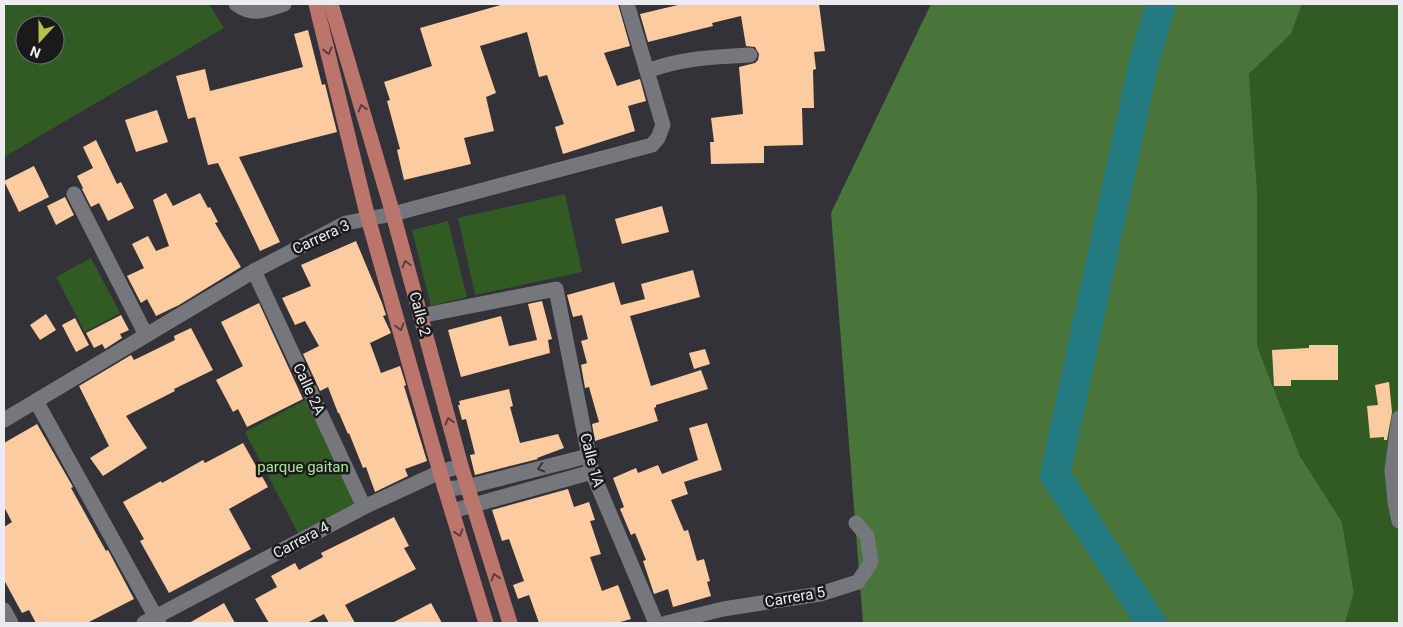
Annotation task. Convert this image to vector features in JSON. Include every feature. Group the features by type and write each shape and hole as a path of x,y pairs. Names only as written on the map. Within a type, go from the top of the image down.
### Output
{"main road":[{"name":"Calle 2","path":"316,4 368,218 440,472 486,623"},
{"name":"Calle 2","path":"331,4 393,214 467,487 510,623"}],"street":[{"path":"236,4 252,12 261,12 284,4"},
{"path":"627,4 647,71 668,63 698,58 750,55"},
{"name":"Carrera 3","path":"4,420 254,271 346,223 393,214 652,145 658,138 663,125 647,71"},
{"path":"74,194 146,335"},
{"name":"Calle 2A","path":"254,271 364,507"},
{"name":"Calle 1A","path":"420,316 556,289 592,472 656,623"},
{"path":"36,401 153,621"},
{"path":"1399,418 1392,470 1399,521"},
{"path":"446,489 467,487 588,456"},
{"name":"Carrera 4","path":"153,621 364,507 440,472 461,466"},
{"path":"452,511 592,472"},
{"name":"Carrera 5","path":"666,623 722,609 820,594 858,582 871,562 867,536 856,523"},
{"path":"4,610 12,623"}],"green space":[{"path":"4,4 209,4 224,28 4,157"},
{"path":"931,4 1302,4 1291,34 1249,74 1257,190 1257,346 1300,456 1342,522 1354,593 1345,623 863,623 831,213"},
{"path":"1302,4 1399,4 1399,623 1345,623 1354,593 1342,522 1300,456 1257,346 1257,190 1249,74 1291,34"},
{"path":"565,194 582,272 475,295 458,218"},
{"path":"448,221 467,297 431,306 412,230"},
{"path":"91,258 120,313 85,332 56,277"},
{"name":"parque gaitan","path":"307,399 361,503 299,535 245,432"}],"building":[{"path":"504,4 618,4 630,46 604,53 617,86 640,79 646,101 628,106 635,131 563,154 555,127 564,124 547,75 539,77 527,32 480,46 496,93 486,97 494,131 464,138 471,164 404,180 397,150 400,149 387,101 390,100 384,82 432,66 420,28"},
{"path":"682,4 819,4 825,51 814,52 816,69 813,70 814,108 802,108 803,145 764,146 764,163 711,164 710,142 714,142 711,118 743,114 739,67 755,63 758,60 759,54 755,47 746,46 741,16 712,23 713,26 648,42 640,14"},
{"path":"308,30 322,85 325,84 337,132 239,157 280,242 260,251 218,163 208,165 195,117 188,119 176,76 205,69 210,91 303,67 294,34"},
{"path":"157,110 168,142 136,152 125,120"},
{"path":"96,140 117,184 121,182 134,208 108,221 99,203 91,207 77,176 93,168 83,147"},
{"path":"34,166 49,197 19,212 4,181"},
{"path":"166,193 173,206 200,193 208,208 210,207 218,222 215,223 241,267 179,305 156,316 147,299 141,303 127,276 144,268 132,244 148,236 156,251 169,246 153,200"},
{"path":"65,197 74,215 56,225 47,206"},
{"path":"662,206 669,232 622,244 615,219"},
{"path":"356,241 382,303 386,315 383,316 391,333 370,343 381,373 400,366 406,385 404,386 427,461 405,469 408,476 375,492 366,467 363,468 328,387 320,391 303,354 319,346 305,321 295,325 282,298 311,286 301,265"},
{"path":"693,270 700,297 630,316 651,386 701,370 708,389 656,405 654,408 658,421 595,441 592,424 599,422 589,387 585,388 581,365 587,363 581,341 588,339 582,315 573,317 567,295 614,282 621,305 645,299 641,284"},
{"path":"542,301 552,339 548,340 550,353 461,377 448,330 501,316 509,346 537,340 528,304"},
{"path":"259,303 303,399 247,427 238,409 233,412 216,380 243,366 221,322"},
{"path":"46,314 56,330 40,340 30,325"},
{"path":"121,315 129,330 120,334 122,338 105,349 102,344 94,348 86,333"},
{"path":"75,318 89,345 76,352 62,325"},
{"path":"191,328 213,370 126,416 147,448 103,476 90,458 109,446 79,386 131,355 134,360 175,340 174,336"},
{"path":"1309,345 1338,345 1338,380 1291,380 1291,386 1274,386 1272,350 1309,348"},
{"path":"705,349 710,364 694,369 689,353"},
{"path":"1389,382 1392,412 1387,440 1384,440 1384,437 1370,438 1367,406 1378,405 1375,385"},
{"path":"509,389 513,406 510,407 520,443 558,434 564,448 538,459 475,475 470,455 475,454 466,419 462,420 458,405 460,405 459,401"},
{"path":"707,423 722,470 684,482 688,494 671,500 684,531 688,530 697,561 704,559 710,581 707,582 711,596 673,607 668,589 654,594 643,561 646,560 635,533 631,535 620,509 624,507 613,478 636,468 638,473 658,465 662,474 698,460 689,428"},
{"path":"37,424 134,599 87,623 36,623 29,610 22,613 4,580 4,527 12,522 4,507 4,443"},
{"path":"243,443 268,487 229,509 251,549 169,593 140,541 144,539 123,502 203,460 205,463"},
{"path":"568,489 574,507 589,502 595,520 590,521 601,554 590,557 602,591 618,585 631,619 617,623 539,623 529,595 518,599 513,585 524,581 509,539 502,541 492,510"},
{"path":"394,517 409,546 404,548 416,569 345,605 355,623 329,623 324,614 307,623 269,623 255,599 277,587 271,576 295,563 299,570 323,557 321,553"},
{"path":"224,603 235,623 189,623"},
{"path":"431,603 442,623 392,623"}],"waterway":[{"path":"1151,623 1055,475 1144,62 1161,4"}]}
